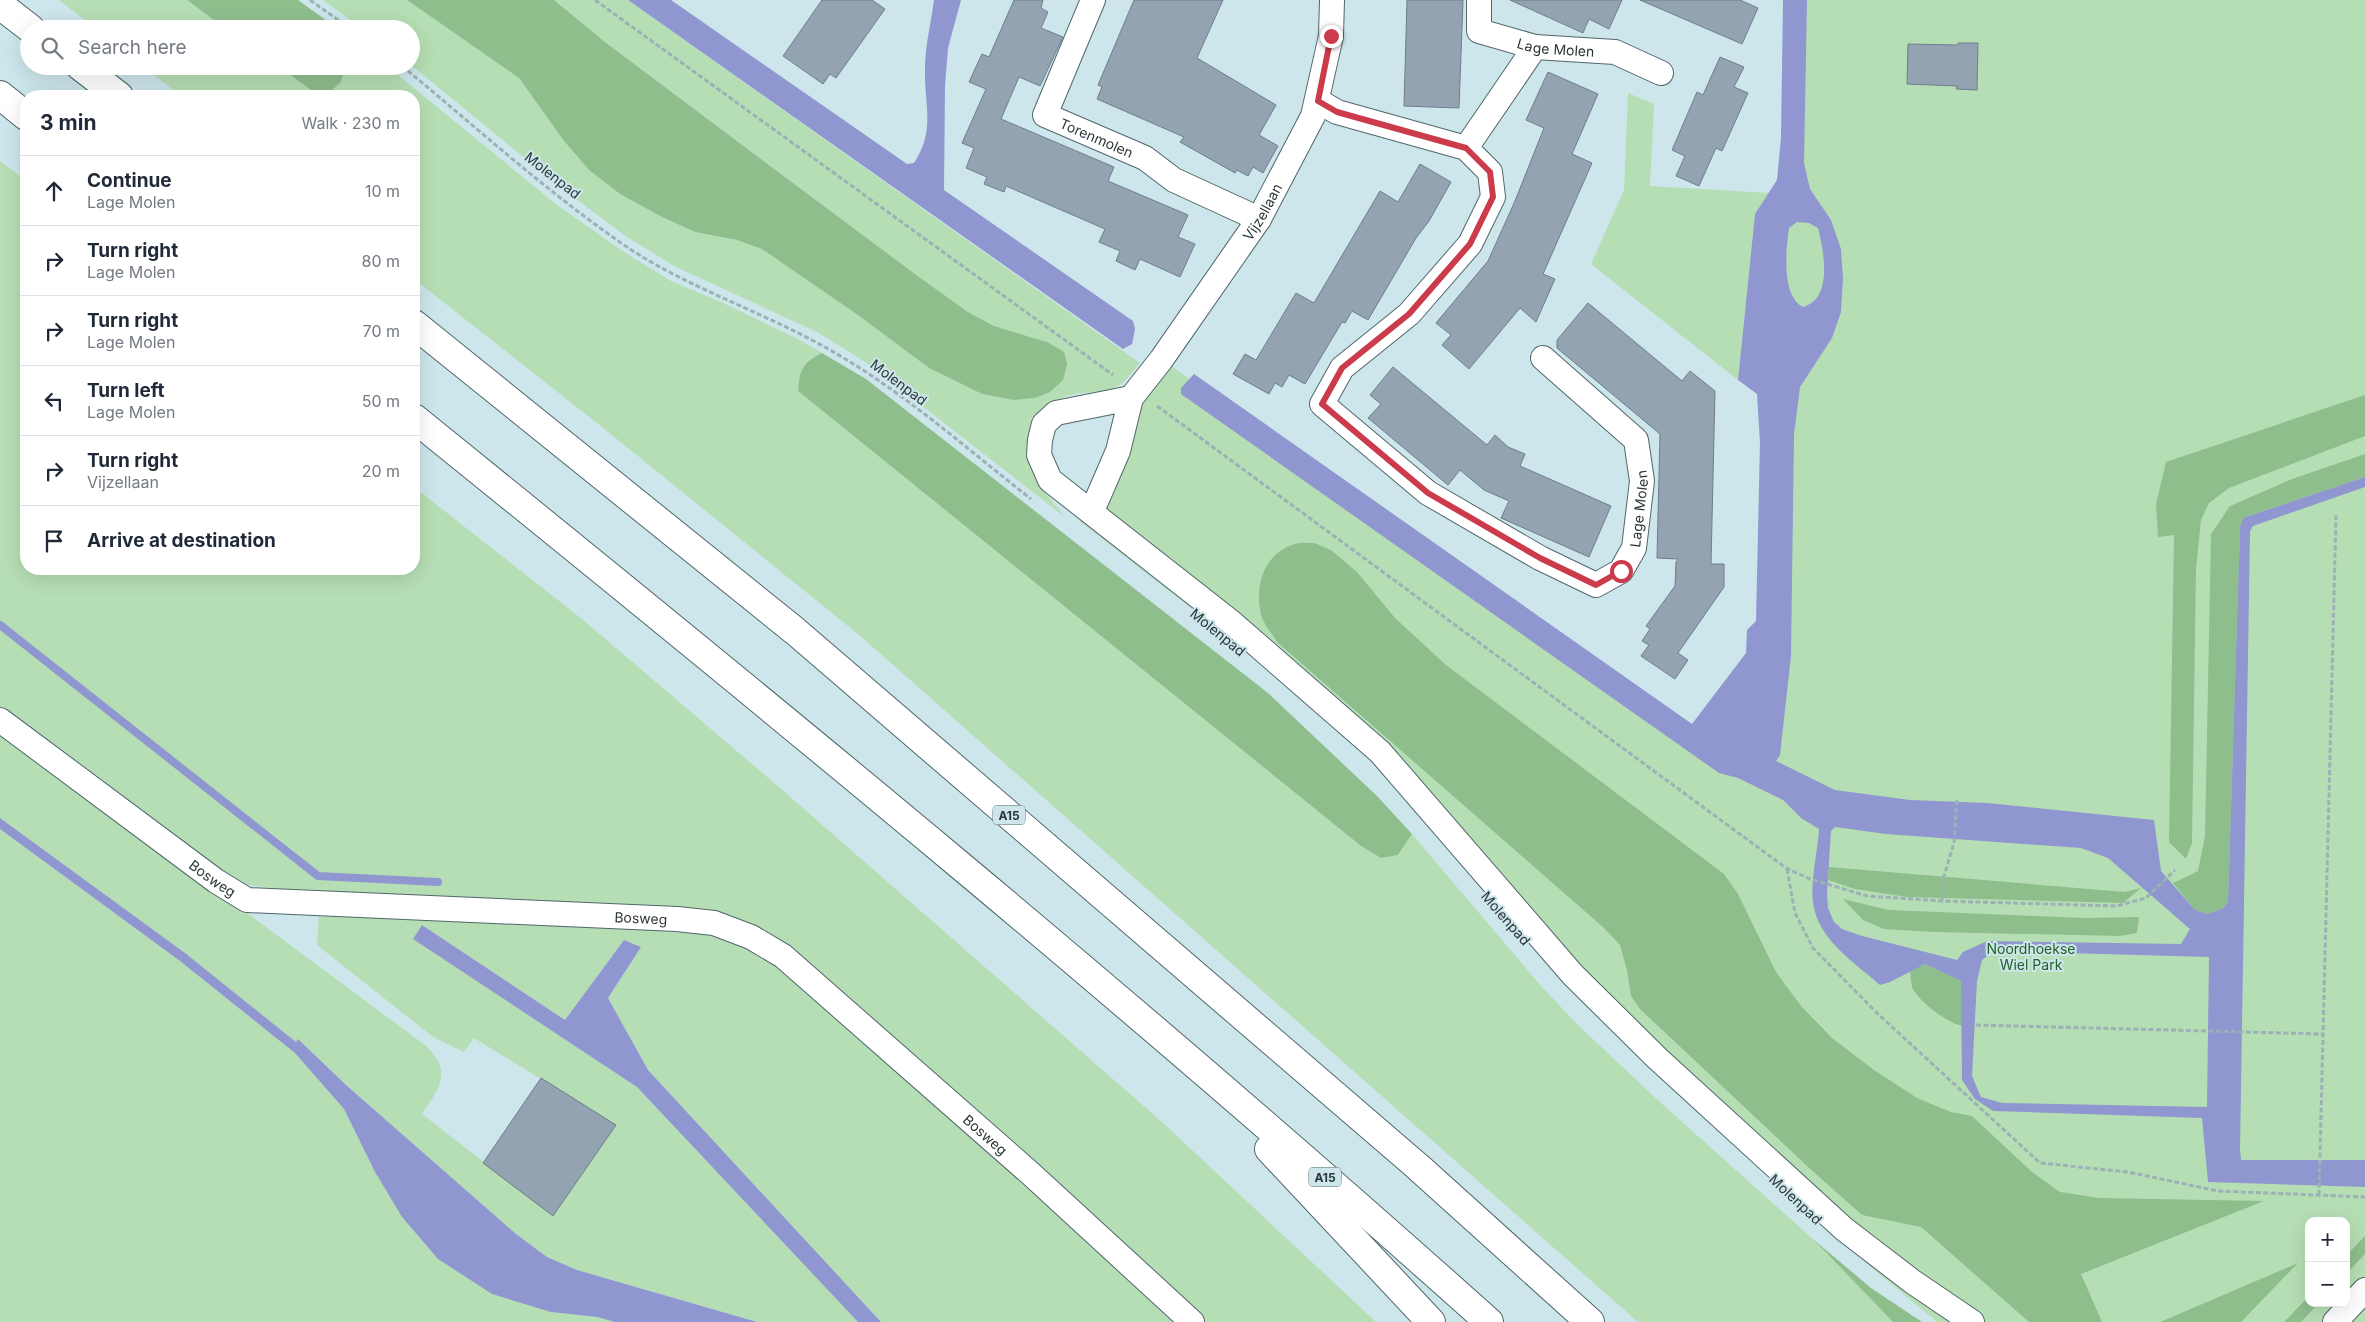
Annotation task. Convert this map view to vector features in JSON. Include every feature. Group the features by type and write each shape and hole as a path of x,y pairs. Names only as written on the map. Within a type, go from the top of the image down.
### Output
{"highway":[{"path":"0,5 20,20"},
{"path":"92,75 112,90"},
{"path":"0,95 20,111"},
{"name":"A15","path":"420,329 795,631 1417,1166 1590,1322"},
{"name":"A15","path":"420,423 749,689 1160,1033 1489,1322"},
{"name":"A15","path":"1160,1033 1431,1322"}],"street":[{"name":"Torenmolen","path":"1093,0 1045,115 1145,158 1174,180 1259,219"},
{"name":"Vijzellaan","path":"1092,511 1118,451 1134,395 1259,219 1313,116 1318,101 1331,36 1332,0"},
{"name":"Lage Molen","path":"1479,0 1479,31 1535,47 1615,52 1661,73"},
{"path":"1466,148 1535,47"},
{"name":"Lage Molen","path":"1318,101 1337,112 1466,148 1490,172 1493,197 1470,244 1409,314 1342,368 1322,404 1428,493 1540,558 1596,585 1621,571 1634,548 1642,481 1636,440 1543,358"},
{"path":"1134,395 1056,413 1044,424 1039,455 1050,480 1092,511 1231,622 1380,752 1573,975 1658,1059 1844,1229 1912,1282 1972,1322"},
{"name":"Bosweg","path":"0,720 216,882 247,900 677,919 714,923 751,937 783,956 1030,1174 1192,1322"},
{"path":"2335,1322 2365,1290"}],"path":[{"path":"310,0 338,20"},
{"path":"595,0 1134,395 1786,868 1810,879 1867,896 1942,901 2117,906 2146,898 2175,870"},
{"name":"Molenpad","path":"413,75 547,186 628,247 674,273 783,325 860,367 1037,503"},
{"path":"2319,1195 2336,516"},
{"path":"1942,901 1944,880 1954,842 1957,800"},
{"path":"1786,868 1795,913 1813,948 1878,1014 2040,1163 2128,1172 2218,1191 2365,1197"},
{"path":"1976,1025 2323,1034"}],"green space":[{"path":"59,0 187,0 214,20 85,20"},
{"path":"187,0 298,0 326,20 214,20"},
{"path":"323,0 407,0 519,78 564,141 589,170 620,194 662,217 695,232 737,240 762,248 858,315 929,368 982,394 1013,400 1047,342 994,326 968,312 605,42 554,0 628,0 1140,363 1125,381 1113,388 1071,395 1055,402 1043,412 1030,436 1029,462 1034,474 1048,496 1066,518 867,363 819,333 674,266 627,237 560,187 420,72 420,20 351,20"},
{"path":"407,0 554,0 605,42 968,312 994,326 1047,342 1064,352 1067,364 1063,380 1050,392 1035,398 1013,400 982,394 929,368 858,315 762,249 737,240 695,232 662,217 620,194 589,170 564,141 519,78"},
{"name":"Noordhoekse Wiel Park","path":"1787,0 2365,0 2365,1322 1937,1322 1866,1263 1565,963 1417,784 1078,520 1136,421 1135,410 1170,365 1424,547 1743,769 1769,750"},
{"path":"154,75 290,75 311,90 173,90"},
{"path":"290,75 343,75 341,82 332,90 311,90"},
{"path":"343,75 398,75 416,90 322,90 341,82"},
{"path":"420,93 557,205 627,254 671,281 721,302 798,339 822,353 810,360 803,368 798,391 1361,846 1381,858 1398,855 1412,834 1541,986 1580,1027 1661,1103 1814,1240 1893,1322 1638,1322 858,634 602,427 420,284"},
{"path":"1628,93 1654,104 1650,186 1769,193 1755,214 1738,380 1591,264 1624,190"},
{"path":"0,161 20,176 20,575 420,575 420,492 582,619 780,788 1162,1122 1376,1322 1197,1322 772,939 347,899 248,885 185,850 0,712"},
{"path":"822,353 866,379 1268,693 1377,796 1412,834 1398,855 1381,858 1361,846 798,391 799,377 803,368 810,360"},
{"path":"2365,395 2365,436 2229,488 2209,503 2201,520 2196,569 2192,843 2186,859 2169,842 2174,535 2158,537 2156,504 2166,462"},
{"path":"2365,454 2365,477 2243,518 2240,527 2228,902 2223,908 2208,914 2195,910 2173,883 2198,871 2205,836 2211,534 2230,506 2292,479"},
{"path":"1297,543 1314,543 1331,550 1357,572 1395,618 1446,665 1724,874 1738,894 1776,972 1801,1006 1832,1038 1874,1070 1917,1098 1951,1112 1972,1116 2032,1172 2060,1192 2099,1198 2264,1201 2081,1274 2102,1322 2029,1322 1921,1227 1862,1215 1640,1009 1631,996 1627,970 1620,945 1604,928 1277,642 1261,614 1259,593 1264,572 1269,563 1284,548"},
{"path":"0,730 425,1045 439,1063 441,1080 434,1096 422,1114 553,1216 616,1125 474,1038 464,1052 433,1037 317,945 319,915 702,931 751,945 812,988 1179,1322 881,1322 648,1070 608,998 641,947 624,940 565,1020 422,925 414,939 637,1087 858,1322 757,1322 577,1270 547,1257 516,1234 346,1085 299,1040 296,1042 185,953 0,818"},
{"path":"0,829 180,961 295,1053 344,1109 375,1172 402,1217 438,1259 551,1312 597,1317 615,1322 0,1322"},
{"path":"1829,867 2125,892 2141,888 2123,903 1907,897 1855,889 1828,880"},
{"path":"1843,899 1889,910 2084,918 2139,917 2137,933 2120,936 1884,929 1863,920"},
{"path":"1925,964 1961,981 1963,1026 1942,1016 1915,993 1912,987 1910,971"},
{"path":"2365,1236 2365,1254 2350,1270 2350,1252"},
{"path":"1814,1240 1871,1288 1922,1322 1893,1322"},
{"path":"2298,1263 2241,1322 2160,1322 2165,1320"},
{"path":"2305,1300 2305,1307 2315,1307 2301,1322 2284,1322"}],"water":[{"path":"628,0 671,0 907,164 914,163 921,151 927,128 925,60 934,0 961,0 948,48 945,86 944,190 1133,321 1135,329 1132,344 1123,349"},
{"path":"1783,0 1807,0 1804,163 1810,189 1831,220 1841,249 1843,279 1841,312 1832,338 1800,387 1794,434 1791,656 1780,755 1776,761 1835,790 1910,800 1988,803 2154,820 2161,871 2195,910 2208,914 2223,908 2228,902 2240,527 2243,518 2365,477 2365,487 2253,526 2250,531 2240,1150 2241,1160 2365,1160 2365,1187 2208,1182 2202,1118 1993,1111 1975,1099 1962,1080 1961,981 1925,964 1890,982 1880,985 1838,949 1822,927 1816,915 1813,902 1813,876 1819,829 1801,818 1783,800 1738,778 1719,773 1181,394 1181,388 1194,374 1692,724 1746,653 1747,630 1756,621 1760,443 1757,394 1738,380 1755,214 1777,180 1781,138","holes":["1797,222 1809,223 1818,228 1824,261 1823,285 1819,295 1813,302 1803,307 1791,293 1788,283 1786,259 1789,228","1835,827 1886,834 2081,848 2108,858 2190,929 2181,944 1987,941 1963,952 1957,960 1862,936 1842,929 1834,922 1828,908 1827,894 1831,831","1994,951 2209,957 2207,1107 2002,1103 1981,1097 1972,1076 1977,981 1982,960"]},
{"path":"0,818 185,953 296,1042 298,1039 346,1085 516,1234 547,1257 577,1270 757,1322 615,1322 597,1317 551,1312 492,1294 438,1259 402,1217 375,1172 344,1109 295,1053 180,961 0,829"},
{"path":"422,925 565,1020 624,940 641,947 608,998 648,1070 881,1322 858,1322 637,1087 413,939"}],"building":[{"path":"822,0 872,0 885,9 836,78 830,74 823,84 783,56"},
{"path":"1014,0 1043,0 1041,8 1048,12 1041,28 1063,37 1040,86 1019,77 1001,119 1114,167 1108,181 1188,215 1178,237 1195,244 1180,277 1140,259 1135,270 1116,261 1120,251 1099,242 1105,229 1006,186 1004,192 984,184 987,177 966,168 974,148 962,143 986,89 969,82 982,54 989,57"},
{"path":"1134,0 1223,0 1197,58 1276,105 1259,135 1278,146 1263,173 1253,167 1248,176 1237,170 1235,173 1180,142 1184,137 1097,99 1102,87 1098,85"},
{"path":"1407,0 1463,0 1459,108 1404,106"},
{"path":"1510,0 1622,0 1609,29 1589,19 1583,33"},
{"path":"1640,0 1740,0 1758,8 1742,44"},
{"path":"1958,43 1978,43 1977,90 1956,89 1957,86 1907,84 1908,44 1958,45"},
{"path":"1720,57 1744,67 1734,87 1748,93 1722,151 1716,148 1699,186 1676,176 1685,156 1672,150 1697,92 1703,95"},
{"path":"1548,72 1598,94 1572,154 1592,163 1543,274 1555,279 1536,322 1520,308 1469,369 1442,345 1451,335 1436,323 1488,261 1515,201 1544,128 1526,120"},
{"path":"1420,164 1451,182 1368,320 1352,311 1345,323 1342,322 1305,384 1289,375 1282,387 1275,383 1269,394 1233,374 1245,354 1256,360 1296,293 1314,303 1380,191 1398,202"},
{"path":"1588,303 1682,381 1690,371 1715,391 1711,564 1724,564 1724,587 1678,653 1688,660 1675,679 1641,656 1649,645 1642,641 1650,629 1646,626 1675,586 1676,562 1678,559 1657,558 1660,434 1557,348 1557,340"},
{"path":"1393,367 1487,445 1495,435 1508,447 1525,454 1520,466 1611,506 1589,557 1501,518 1509,501 1484,490 1460,470 1448,485 1368,418 1381,404 1370,395"},
{"path":"541,1078 616,1125 553,1216 483,1163"}],"waterway":[{"path":"0,625 318,876 438,882"}],"route":[{"path":"1331,36 1318,101 1337,112 1466,148 1490,172 1493,197 1470,244 1409,314 1342,368 1322,404 1428,493 1540,558 1596,585 1621,571"}]}
